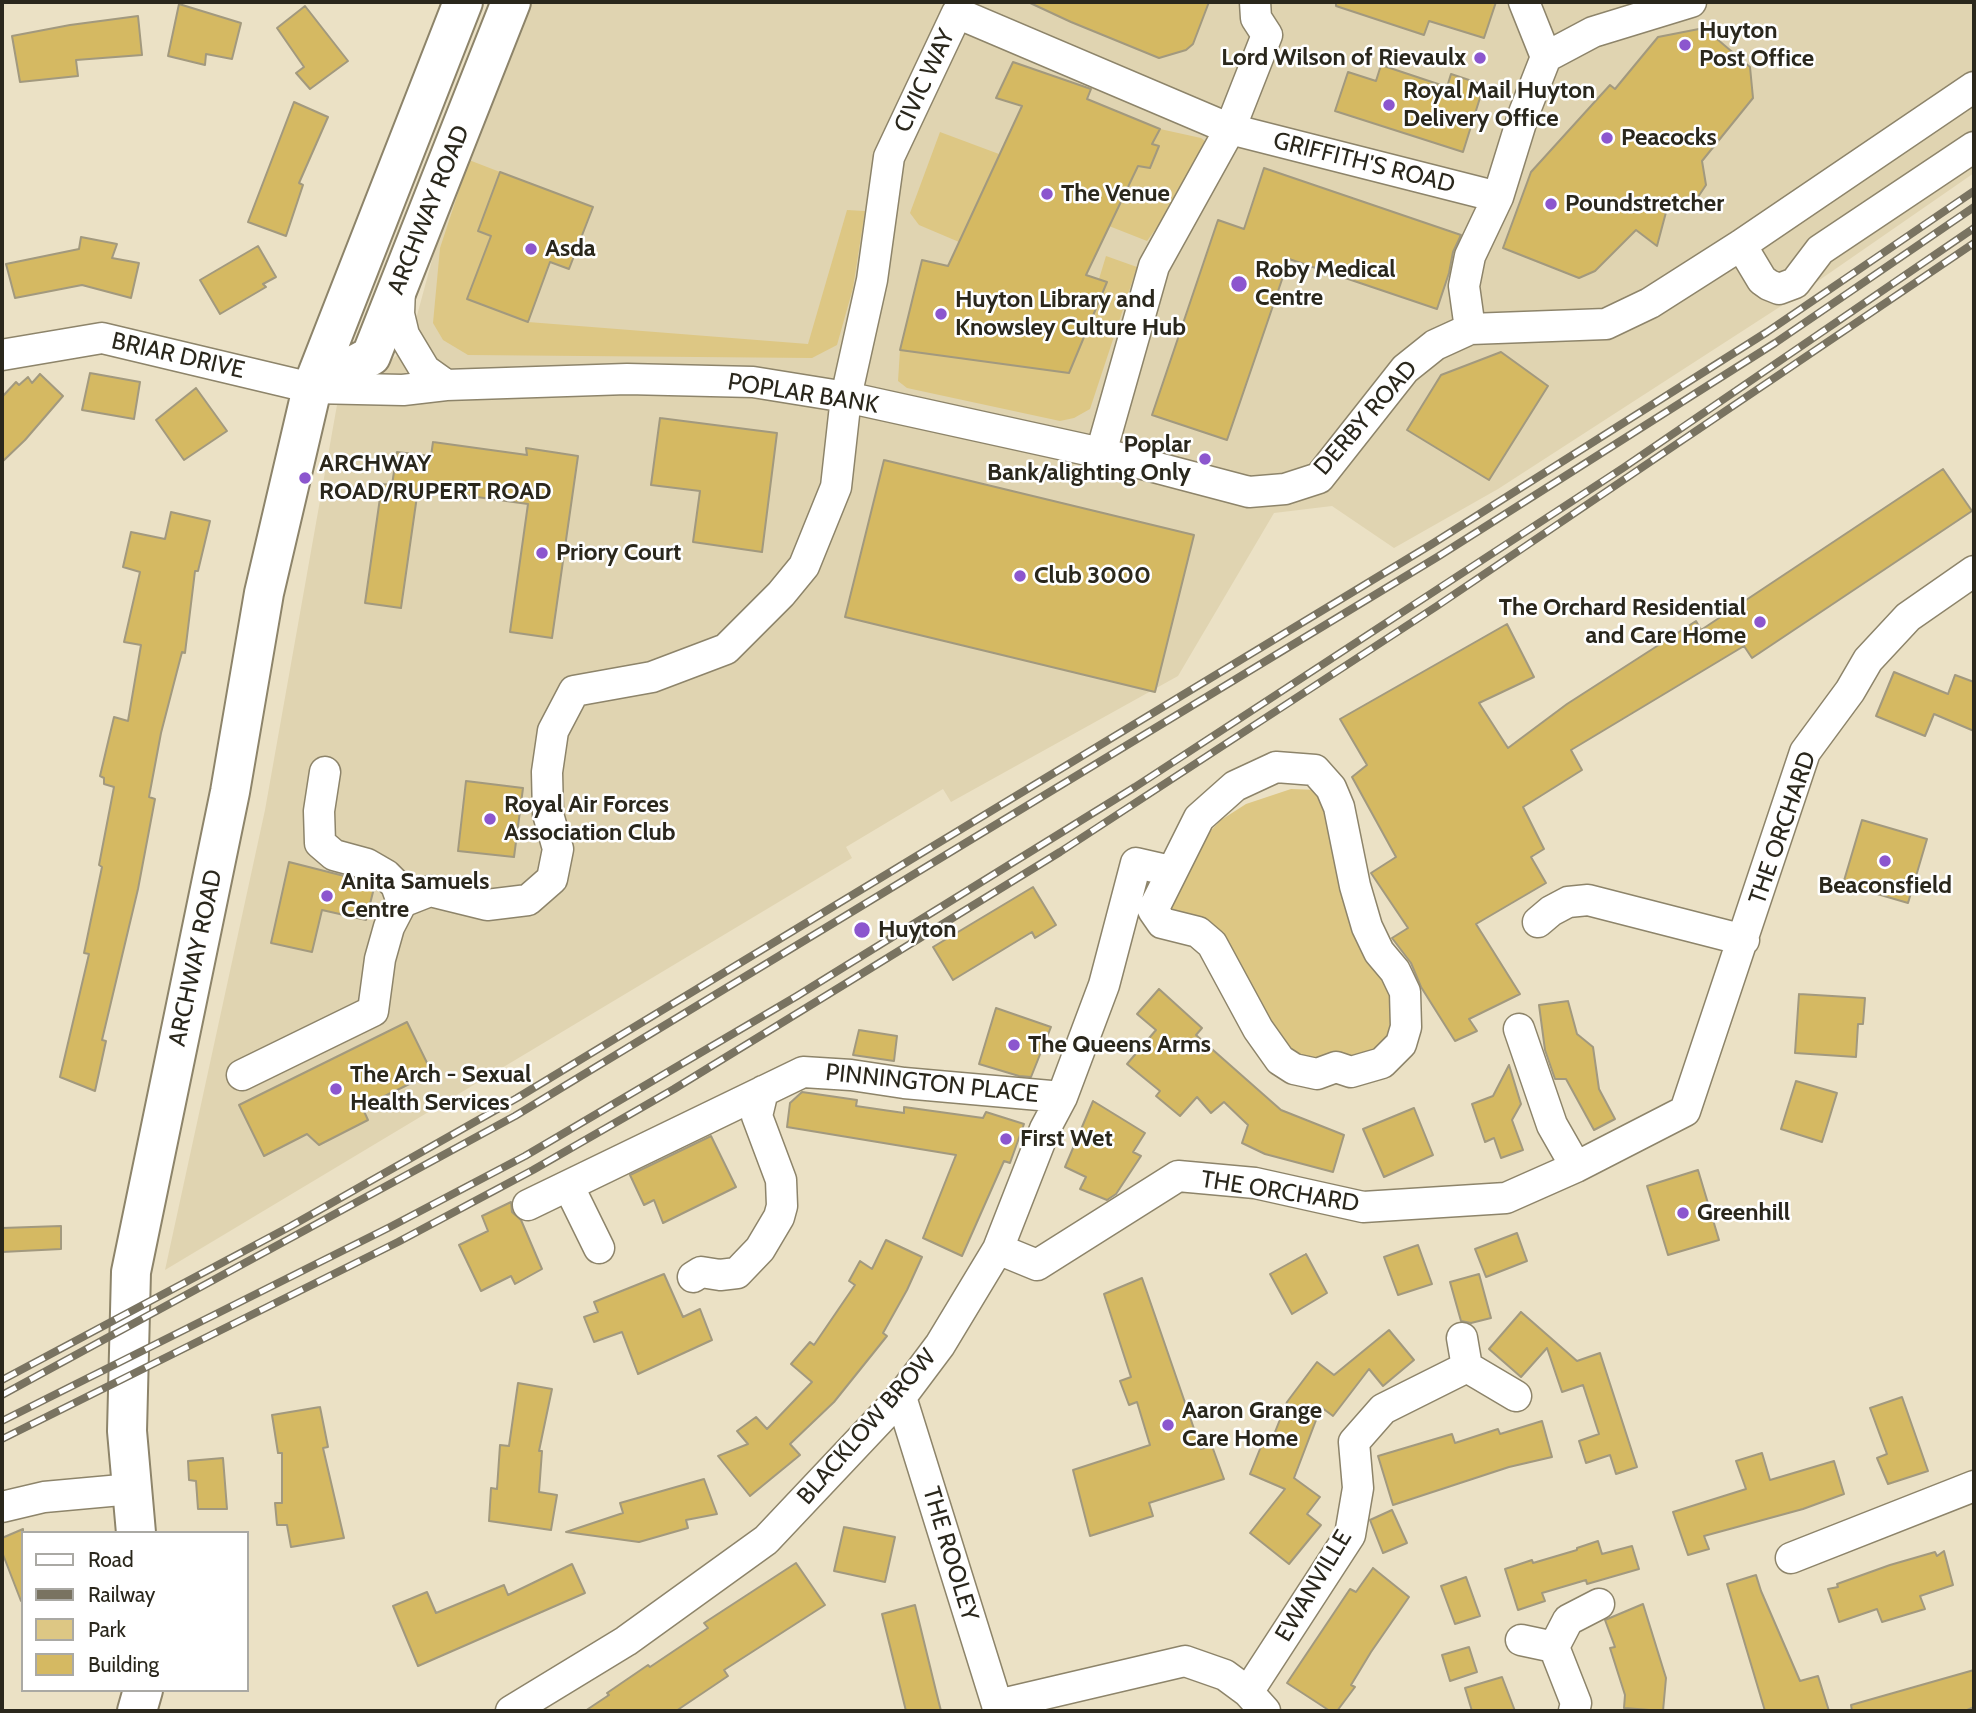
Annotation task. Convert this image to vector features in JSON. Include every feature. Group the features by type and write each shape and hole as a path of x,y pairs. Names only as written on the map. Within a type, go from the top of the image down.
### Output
{"main road":[{"name":"ARCHWAY ROAD","path":"136,1531 127,1431 131,1272 230,792 264,593 312,388 463,2"},
{"name":"ARCHWAY ROAD","path":"312,388 371,356 511,2"},
{"path":"137,1711 143,1692"},
{"path":"144,1692 146,1711"}],"street":[{"path":"1101,453 1154,266 1230,129 1267,36 1256,18 1255,2"},
{"path":"1524,2 1546,57"},
{"path":"1690,2 1593,32 1546,57 1524,113 1498,197 1470,256 1464,286 1470,329 1606,324 1650,303 1741,245 1974,87"},
{"name":"CIVIC WAY","path":"402,902 430,891 487,905 528,900 552,878 558,849 548,814 547,772 553,731 575,691 652,677 726,649 781,594 804,566 836,487 846,397 872,280 889,157 957,13 1230,129"},
{"name":"GRIFFITH'S ROAD","path":"1230,129 1498,197"},
{"path":"1741,245 1762,280 1769,285 1780,289 1795,283 1820,250 1974,147"},
{"path":"400,284 399,314 404,335 425,370 446,385"},
{"name":"DERBY ROAD","path":"1285,489 1320,478 1405,369 1436,345 1470,329"},
{"name":"BRIAR DRIVE","path":"2,355 102,338 312,388"},
{"name":"POPLAR BANK","path":"312,388 403,390 446,385 627,379 753,382 846,397 1101,453 1249,492 1285,489"},
{"name":"THE ORCHARD","path":"998,1249 1038,1265 1178,1176 1255,1183 1363,1207 1506,1198 1576,1167 1685,1111 1805,752 1850,691 1868,660 1908,617 1974,572"},
{"path":"1276,767 1315,770 1331,788 1339,807 1355,886 1367,927 1379,952 1395,971 1405,992 1406,1027 1401,1044 1382,1063 1351,1072 1336,1067 1317,1074 1294,1069 1280,1060 1251,1019 1212,944 1198,932 1161,923 1153,910 1171,871 1199,818 1235,786 1276,767"},
{"path":"242,1075 373,1011 380,959 389,927 402,902 396,886 386,875 367,864 334,855 320,843 319,811 325,772"},
{"name":"BLACKLOW BROW","path":"511,1711 626,1641 766,1540 901,1397 940,1345 998,1249 1045,1129 1062,1097 1104,985 1136,863 1171,871"},
{"path":"1538,922 1568,902 1588,900 1744,940"},
{"path":"1519,1029 1552,1125 1576,1167"},
{"name":"PINNINGTON PLACE","path":"528,1205 803,1072 1062,1097"},
{"path":"693,1277 701,1272 720,1275 737,1273 760,1249 779,1217 782,1206 781,1181 757,1116 763,1091"},
{"path":"569,1187 599,1248"},
{"path":"1462,1338 1467,1367 1516,1396"},
{"name":"EWANVILLE","path":"1257,1702 1350,1535 1358,1488 1354,1442 1383,1409 1467,1367"},
{"name":"THE ROOLEY","path":"901,1397 998,1708"},
{"path":"1791,1558 1974,1486"},
{"path":"2,1507 44,1496 132,1489"},
{"path":"1574,1711 1576,1703 1554,1647 1568,1620 1598,1604"},
{"path":"1521,1640 1554,1647"},
{"path":"998,1708 1185,1661 1225,1675 1257,1702"}],"shaded area":[{"path":"530,2 1974,2 1974,173 1792,299 1498,489 1394,548 1332,506 1274,513 1178,676 951,802 943,789 846,847 852,858 165,1270 265,810 337,405 409,345 435,249"}],"green space":[{"path":"1160,129 1201,138 1211,146 1189,183 1147,241 1109,226 1138,166 1151,168 1159,147 1152,144"},
{"path":"940,132 999,154 959,242 919,225 910,213"},
{"path":"469,160 500,172 478,230 491,236 467,299 528,322 808,344 847,210 865,211 853,288 837,345 812,358 468,355 443,340 433,323 440,248"},
{"path":"1106,256 1137,267 1090,409 1074,418 1060,421 907,388 898,381 900,350 1069,373 1107,282 1099,279"},
{"path":"1291,789 1318,790 1324,793 1354,937 1363,954 1391,985 1395,1028 1373,1057 1316,1058 1304,1056 1281,1043 1223,932 1211,925 1174,916 1169,909 1197,845 1221,820 1246,804"}],"building":[{"path":"1028,2 1209,2 1193,44 1186,50 1159,58"},
{"path":"1336,2 1496,2 1484,38 1429,21 1424,35 1336,6"},
{"path":"179,4 241,23 232,59 206,54 205,65 168,56"},
{"path":"305,6 348,61 310,89 296,73 304,67 277,28"},
{"path":"138,16 142,55 76,60 78,76 20,82 12,36"},
{"path":"1704,28 1750,67 1753,98 1702,161 1706,185 1698,197 1687,202 1669,201 1657,246 1636,230 1595,271 1579,278 1503,248 1531,172 1610,85 1615,89 1658,37"},
{"path":"1013,62 1091,89 1087,99 1160,129 1152,144 1159,146 1150,168 1138,166 1086,275 1107,282 1069,373 900,350 922,260 948,266 1022,106 996,98"},
{"name":"Royal Mail Huyton Delivery Office","path":"1381,65 1447,87 1451,74 1484,85 1463,152 1335,111 1348,72 1376,81"},
{"path":"294,102 328,117 299,183 303,185 286,236 248,222"},
{"name":"Roby Medical Centre","path":"1264,168 1461,235 1453,252 1437,309 1289,259 1227,440 1152,415 1218,220 1244,229"},
{"name":"Asda","path":"500,172 593,207 569,269 550,262 528,322 467,299 491,236 478,231"},
{"path":"81,237 117,244 112,258 139,263 131,298 82,285 15,298 6,264 79,249"},
{"path":"258,246 276,277 263,284 266,287 220,314 200,280"},
{"path":"1501,352 1548,386 1489,480 1407,430 1441,375"},
{"path":"90,373 140,382 134,419 82,410"},
{"path":"40,374 63,396 2,462 2,397 16,382 19,385 28,377 32,383"},
{"path":"196,388 227,431 184,460 156,420"},
{"path":"660,418 777,433 762,552 693,542 700,491 651,485"},
{"name":"Priory Court","path":"433,442 527,455 526,448 578,456 552,638 510,632 528,504 418,489 401,608 365,603 382,484 392,485 397,452 431,456"},
{"name":"Club 3000","path":"884,460 1194,535 1155,692 845,617"},
{"path":"1943,469 1972,511 1752,658 1744,646 1571,750 1582,770 1523,807 1544,849 1531,857 1546,883 1476,924 1520,994 1469,1019 1477,1031 1455,1041 1421,987 1411,963 1392,938 1408,928 1371,873 1396,857 1352,777 1367,765 1340,719 1507,624 1534,677 1479,703 1508,748 1567,704 1696,621 1701,630"},
{"path":"171,512 210,521 198,571 195,571 185,653 182,652 161,733 149,797 155,799 138,889 102,1040 106,1041 95,1091 60,1077 89,954 84,953 102,867 99,865 114,787 104,784 104,778 100,776 114,717 128,721 141,645 124,642 140,572 123,567 131,532 165,539"},
{"path":"1894,672 1948,694 1955,675 1974,682 1974,731 1934,714 1925,736 1876,716"},
{"name":"Royal Air Forces Association Club","path":"466,781 523,788 514,857 458,851"},
{"name":"Beaconsfield","path":"1862,820 1927,839 1908,903 1843,884"},
{"name":"Anita Samuels Centre","path":"289,862 360,880 374,888 366,920 322,910 312,952 271,943"},
{"path":"1033,887 1056,925 1035,938 1032,932 953,980 933,947"},
{"path":"1159,989 1202,1028 1196,1035 1281,1110 1344,1135 1333,1172 1265,1154 1242,1143 1248,1125 1224,1102 1211,1113 1197,1097 1180,1116 1156,1096 1160,1091 1127,1064 1156,1030 1137,1014"},
{"path":"1799,994 1865,998 1863,1024 1858,1024 1856,1057 1795,1053"},
{"path":"1568,1001 1577,1034 1593,1047 1599,1089 1615,1119 1594,1130 1566,1079 1555,1079 1545,1050 1539,1005"},
{"name":"The Queens Arms","path":"996,1008 1051,1027 1031,1077 979,1064"},
{"name":"The Arch - Sexual Health Services","path":"407,1022 432,1073 362,1107 368,1120 319,1145 307,1134 264,1156 239,1105"},
{"path":"859,1030 897,1036 894,1061 853,1055"},
{"path":"1509,1065 1521,1104 1512,1120 1523,1150 1501,1158 1494,1138 1485,1142 1472,1104 1493,1096"},
{"path":"1796,1081 1837,1093 1822,1142 1781,1129"},
{"path":"802,1092 857,1100 856,1106 904,1113 904,1107 983,1118 986,1112 1024,1124 1010,1163 1004,1161 962,1256 923,1238 956,1155 787,1127 790,1103"},
{"path":"1093,1101 1145,1133 1133,1152 1141,1156 1116,1194 1107,1200 1080,1189 1086,1177 1065,1167"},
{"path":"1414,1108 1433,1155 1384,1177 1363,1129"},
{"path":"711,1136 736,1187 663,1223 654,1200 644,1205 630,1175"},
{"name":"Greenhill","path":"1698,1170 1719,1240 1668,1255 1647,1186"},
{"path":"511,1202 512,1212 521,1220 542,1269 515,1284 511,1276 481,1291 459,1245 488,1231 482,1216"},
{"path":"61,1226 61,1249 2,1252 2,1228"},
{"path":"1517,1233 1527,1261 1486,1277 1475,1249"},
{"path":"886,1240 922,1257 883,1333 887,1336 834,1402 790,1444 800,1455 750,1496 718,1456 748,1444 737,1431 756,1417 767,1429 812,1382 791,1364 810,1342 814,1345 855,1285 849,1281 860,1261 872,1269"},
{"path":"1418,1245 1432,1284 1398,1295 1384,1257"},
{"path":"1306,1254 1327,1293 1292,1314 1270,1274"},
{"path":"664,1274 683,1317 700,1309 712,1340 638,1374 622,1332 594,1342 584,1317 598,1312 594,1302"},
{"path":"1479,1274 1491,1318 1471,1323 1461,1321 1450,1282"},
{"name":"Aaron Grange Care Home","path":"1142,1278 1201,1449 1212,1446 1224,1479 1149,1503 1153,1516 1090,1536 1073,1470 1150,1445 1137,1402 1129,1405 1120,1381 1131,1377 1104,1294"},
{"path":"1521,1312 1577,1361 1600,1353 1637,1467 1616,1474 1610,1455 1586,1463 1579,1441 1599,1434 1583,1385 1562,1392 1547,1348 1521,1377 1489,1349"},
{"path":"1389,1330 1414,1360 1383,1386 1369,1369 1333,1416 1321,1407 1294,1478 1320,1497 1307,1514 1321,1525 1289,1564 1250,1533 1285,1489 1250,1474 1264,1439 1271,1442 1287,1402 1317,1362 1334,1375"},
{"path":"518,1383 552,1389 539,1451 542,1451 539,1492 557,1495 551,1530 489,1521 491,1488 497,1489 500,1445 509,1446"},
{"path":"1902,1397 1928,1471 1888,1484 1877,1458 1887,1454 1870,1408"},
{"path":"320,1407 328,1447 323,1448 344,1538 291,1547 287,1525 277,1525 275,1503 282,1503 282,1453 278,1453 272,1415"},
{"path":"1542,1421 1552,1457 1509,1467 1393,1505 1378,1456 1452,1434 1455,1443 1498,1429 1500,1434"},
{"path":"1762,1453 1770,1480 1834,1461 1844,1494 1803,1509 1704,1536 1709,1549 1688,1555 1673,1512 1746,1489 1736,1461"},
{"path":"223,1458 227,1509 198,1509 196,1481 189,1480 188,1461"},
{"path":"704,1479 717,1514 686,1520 688,1528 639,1542 566,1532 623,1513 620,1503"},
{"path":"1392,1510 1407,1543 1383,1553 1370,1520"},
{"path":"844,1527 895,1537 885,1582 834,1571"},
{"path":"23,1529 21,1601 2,1552 2,1538"},
{"path":"1598,1541 1602,1554 1632,1546 1639,1569 1542,1593 1545,1601 1518,1610 1505,1569 1577,1550"},
{"path":"1944,1551 1953,1585 1920,1596 1925,1609 1882,1622 1877,1609 1839,1622 1828,1589 1890,1565 1935,1552 1937,1556"},
{"path":"796,1563 825,1605 724,1670 728,1676 676,1711 585,1711 648,1665 650,1667 708,1628 704,1623"},
{"path":"572,1564 585,1593 418,1666 393,1606 427,1592 436,1613 504,1585 508,1595"},
{"path":"1373,1568 1409,1597 1351,1685 1355,1687 1337,1711 1330,1711 1287,1683 1350,1589 1356,1592"},
{"path":"1756,1575 1800,1681 1818,1676 1829,1711 1765,1711 1727,1584"},
{"path":"1466,1577 1480,1616 1455,1624 1441,1586"},
{"path":"1643,1604 1666,1678 1663,1711 1624,1708 1625,1695 1610,1648 1615,1647 1605,1620"},
{"path":"915,1605 941,1711 906,1711 882,1614"},
{"path":"1469,1647 1477,1672 1450,1681 1442,1655"},
{"path":"1974,1670 1974,1707 1965,1711 1852,1711 1851,1705"},
{"path":"1502,1677 1515,1711 1472,1711 1465,1688"}],"railway":[{"path":"2,1380 291,1226 517,1098 1432,544 1767,332 1974,191"},
{"path":"2,1395 515,1116 1439,556 1775,343 1974,207"},
{"path":"2,1421 390,1227 525,1156 797,996 1135,787 1623,468 1974,228"},
{"path":"2,1439 398,1242 533,1170 674,1089 1060,852 1437,606 1974,243"}],"place":[{"name":"Huyton Post Office","path":"1685,45"},
{"name":"Lord Wilson of Rievaulx","path":"1480,58"},
{"name":"Royal Mail Huyton Delivery Office","path":"1389,105"},
{"name":"Peacocks","path":"1607,138"},
{"name":"The Venue","path":"1047,194"},
{"name":"Poundstretcher","path":"1551,204"},
{"name":"Asda","path":"531,249"},
{"name":"Roby Medical Centre","path":"1239,284"},
{"name":"Huyton Library and Knowsley Culture Hub","path":"941,314"},
{"name":"Poplar Bank/alighting Only","path":"1205,459"},
{"name":"ARCHWAY ROAD/RUPERT ROAD","path":"305,478"},
{"name":"Priory Court","path":"542,553"},
{"name":"Club 3000","path":"1020,576"},
{"name":"The Orchard Residential and Care Home","path":"1760,622"},
{"name":"Royal Air Forces Association Club","path":"490,819"},
{"name":"Beaconsfield","path":"1885,861"},
{"name":"Anita Samuels Centre","path":"327,896"},
{"name":"Huyton","path":"862,930"},
{"name":"The Queens Arms","path":"1014,1045"},
{"name":"The Arch - Sexual Health Services","path":"336,1089"},
{"name":"First Wet","path":"1006,1139"},
{"name":"Greenhill","path":"1683,1213"},
{"name":"Aaron Grange Care Home","path":"1168,1425"}]}
